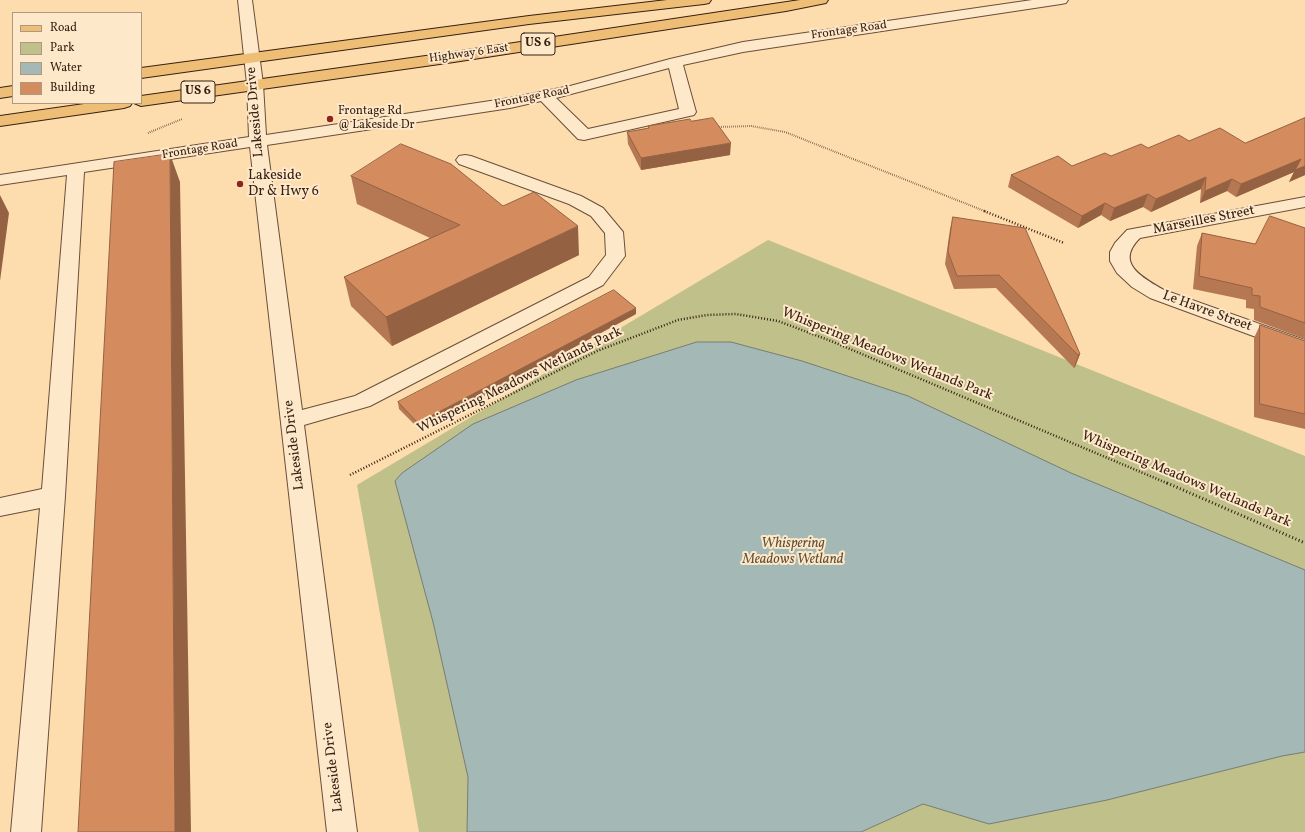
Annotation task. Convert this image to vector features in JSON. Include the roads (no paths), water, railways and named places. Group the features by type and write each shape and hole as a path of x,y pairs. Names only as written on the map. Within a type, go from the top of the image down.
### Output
{"main road":[{"name":"Highway 6 East","path":"142,73 529,20 704,0"},
{"name":"Highway 6 East","path":"142,101 454,57 786,7 821,0"},
{"path":"0,93 12,91"},
{"path":"0,121 117,104"}],"street":[{"name":"Lakeside Drive","path":"245,0 254,84 258,141 342,832"},
{"name":"Frontage Road","path":"0,180 510,103 545,96 675,62 743,47 1061,0"},
{"path":"545,96 584,135 688,112 675,62"},
{"path":"292,421 369,398 596,281 616,256 614,232 597,212 575,200 465,160"},
{"path":"26,832 53,496 76,169"},
{"name":"Marseilles Street","path":"1120,260 1119,252 1124,241 1134,234 1304,203"},
{"name":"Le Havre Street","path":"1120,260 1127,273 1139,284 1157,294 1305,348"},
{"path":"0,507 53,496"}],"water":[{"name":"Whispering Meadows Wetland","path":"697,342 731,342 802,361 908,396 1071,473 1305,570 1305,752 1282,756 1107,800 989,824 923,804 861,832 467,832 468,777 433,622 395,481 402,473 473,424 576,380"}],"place":[{"name":"Frontage Rd @ Lakeside Dr","path":"330,119"},
{"name":"Lakeside Dr & Hwy 6","path":"240,184"}]}
